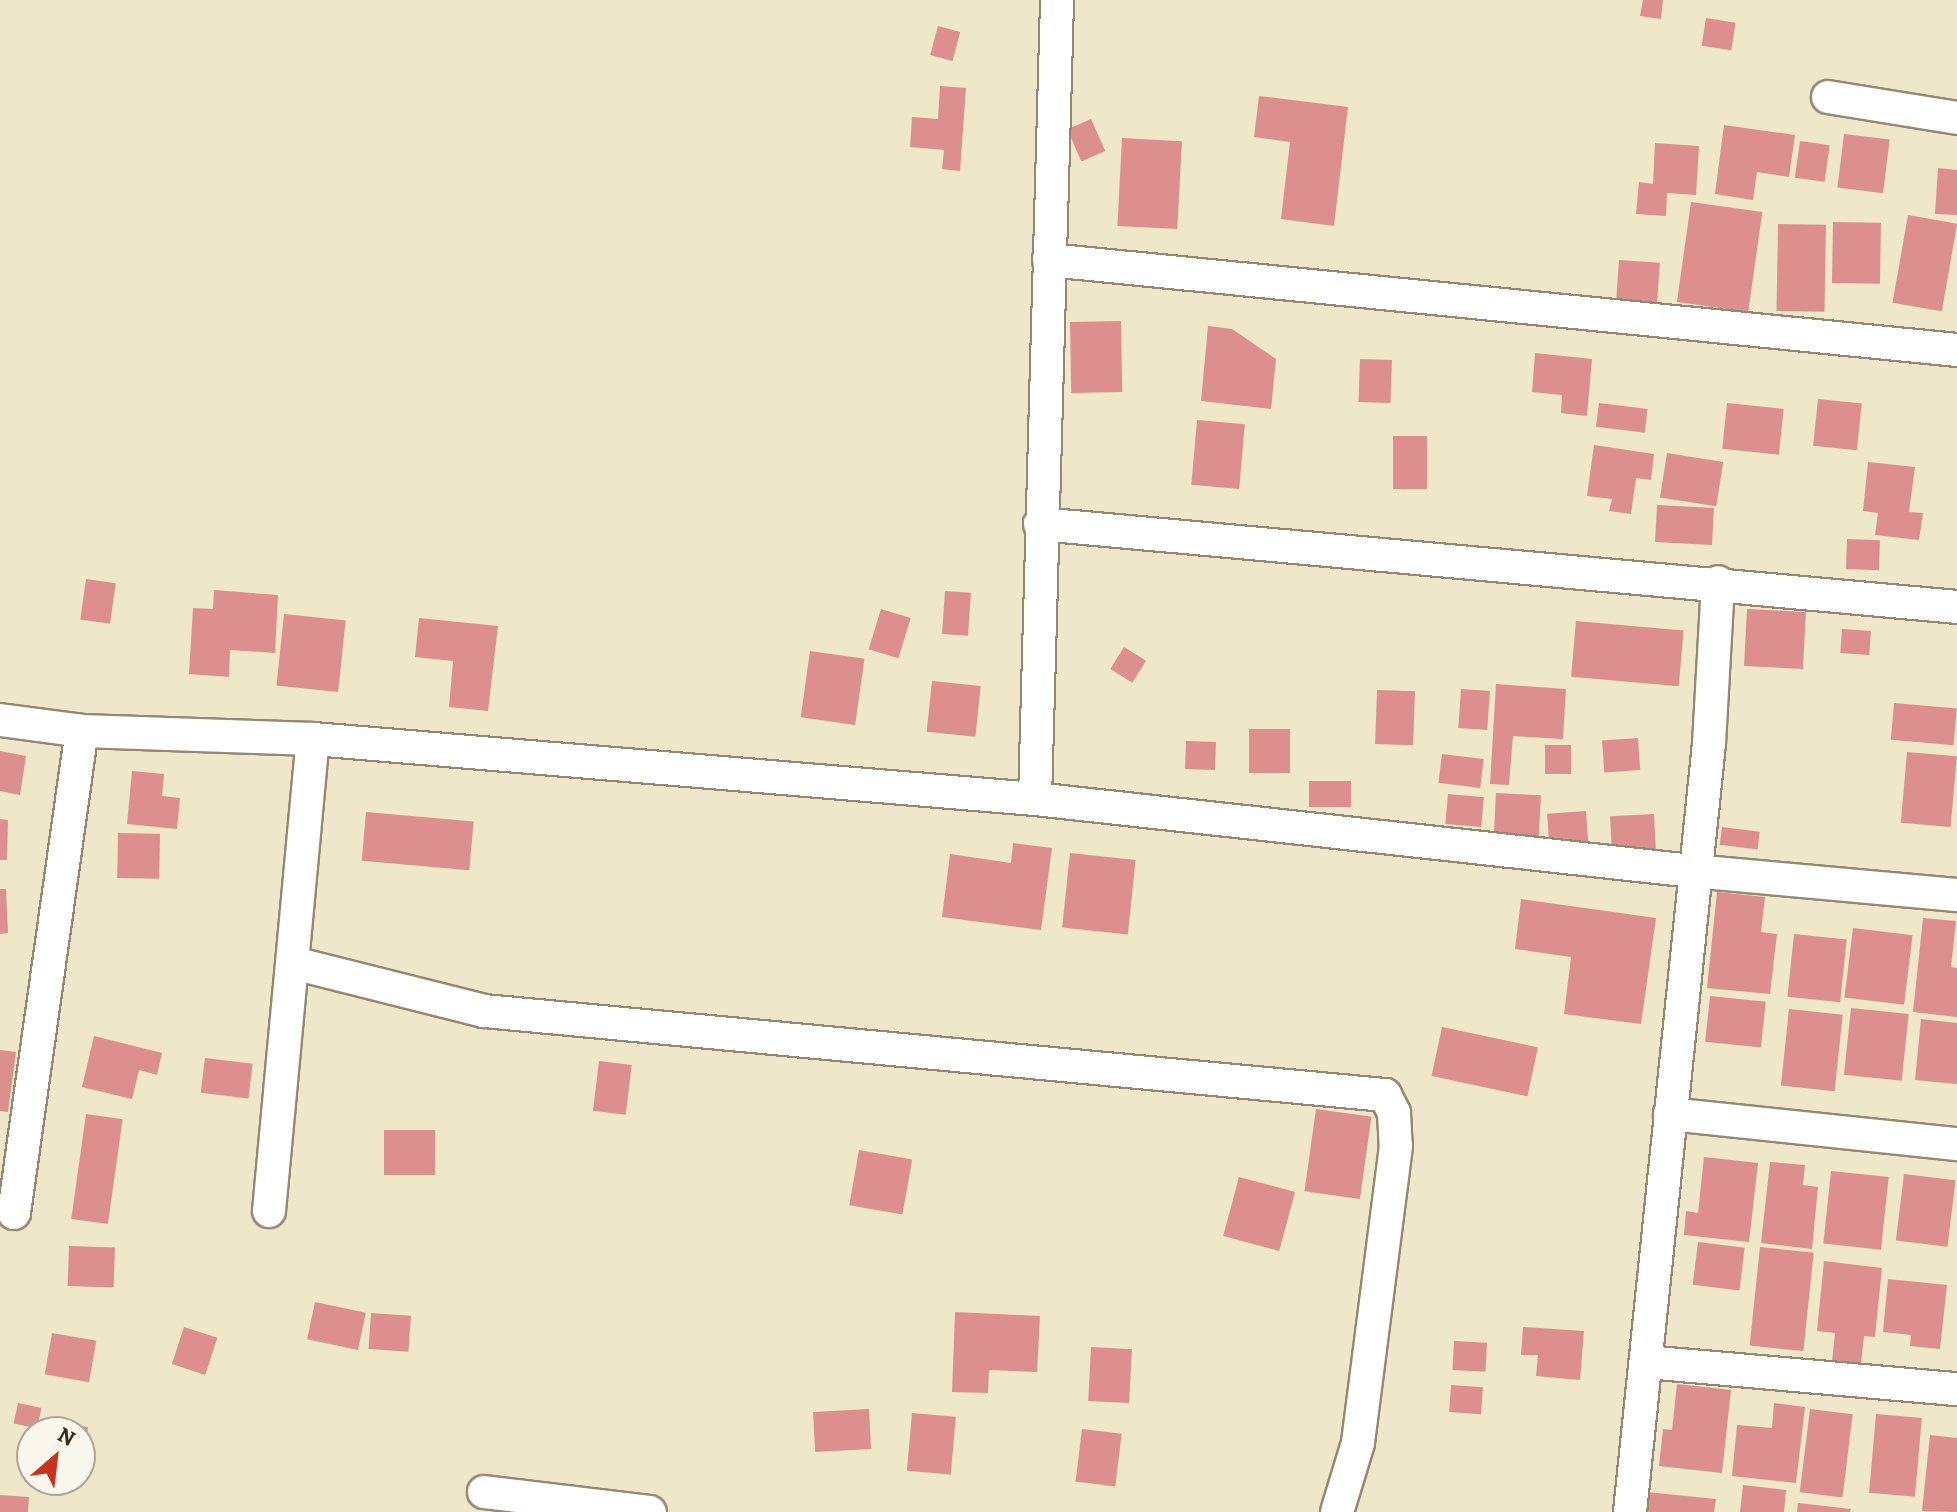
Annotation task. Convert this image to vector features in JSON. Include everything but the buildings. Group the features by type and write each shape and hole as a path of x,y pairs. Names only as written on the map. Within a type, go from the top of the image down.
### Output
{"street":[{"path":"1035,799 1040,524 1057,0"},
{"path":"1828,97 1957,118"},
{"path":"1049,260 1957,350"},
{"path":"1040,524 1718,582 1957,607"},
{"path":"1630,1512 1692,871 1709,744 1718,582"},
{"path":"0,720 82,731 313,739 1035,799 1692,871 1957,895"},
{"path":"14,1213 82,731"},
{"path":"269,1211 313,739"},
{"path":"293,963 484,1011 1385,1095 1394,1113 1396,1146 1358,1443 1337,1512"},
{"path":"1670,1114 1957,1144"},
{"path":"1646,1362 1957,1389"},
{"path":"484,1492 650,1512"}]}
